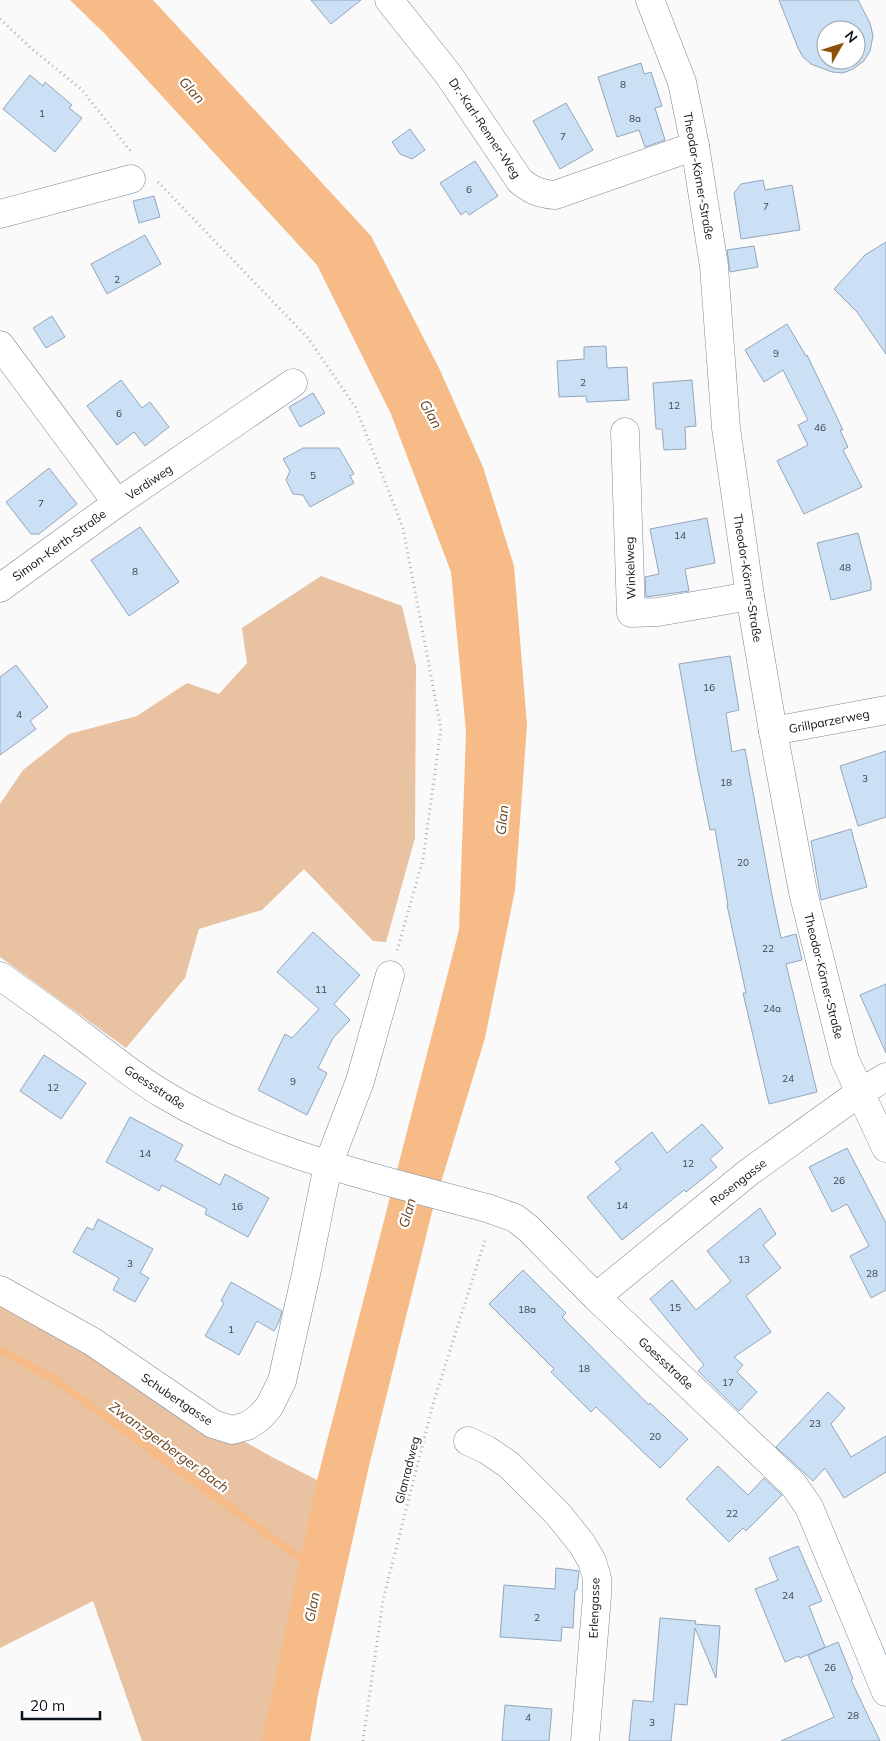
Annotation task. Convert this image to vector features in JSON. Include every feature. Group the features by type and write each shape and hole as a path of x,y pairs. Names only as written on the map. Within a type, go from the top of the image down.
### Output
{"street":[{"name":"Dr.-Karl-Renner-Weg","path":"388,0 448,74 520,181 530,189 542,194 555,195 695,146"},
{"name":"Theodor-Körner-Straße","path":"650,0 682,82 695,146 714,266 726,428 750,596 803,892 845,1060 886,1148"},
{"path":"0,214 139,170"},
{"name":"Verdiweg","path":"0,345 117,503 293,383"},
{"name":"Winkelweg","path":"625,432 631,613 658,612 750,596"},
{"name":"Simon-Kerth-Straße","path":"0,588 117,503"},
{"name":"Grillparzerweg","path":"773,732 886,710"},
{"name":"Goessstraße","path":"0,976 162,1094 257,1140 295,1156 492,1209 515,1218 529,1229 596,1296 793,1484 809,1507 886,1692"},
{"path":"328,1165 360,1081 390,976"},
{"name":"Rosengasse","path":"596,1296 749,1172 859,1093 886,1077"},
{"name":"Schubertgasse","path":"0,1290 94,1342 213,1424 232,1430 247,1426 259,1418 269,1407 282,1382 328,1165"},
{"name":"Erlengasse","path":"468,1441 487,1450 509,1465 558,1514 582,1544 592,1561 598,1578 585,1741"}],"path":[{"path":"0,19 82,90 139,170 308,338 356,408 403,528 441,730 423,859 390,976"},
{"name":"Glanradweg","path":"363,1741 383,1600 433,1404 492,1209"}],"shaded area":[{"path":"321,576 402,606 416,666 415,838 386,942 373,941 304,869 262,910 199,929 185,978 126,1048 0,957 0,804 23,770 69,734 137,716 187,683 219,694 247,663 242,628"},
{"path":"0,1303 272,1457 327,1485 278,1741 142,1741 93,1601 0,1648"}],"water":[{"name":"Glan","path":"70,0 153,0 371,236 439,368 483,467 514,566 527,725 515,890 485,1038 432,1212 369,1466 318,1695 310,1741 262,1741 317,1480 459,930 466,732 451,572 391,414 317,265 105,34"}],"building":[{"path":"311,0 361,0 331,24"},
{"path":"779,0 858,0 870,23 873,36 870,51 866,58 866,20 816,20 816,66 803,57"},
{"path":"641,63 644,74 651,72 662,106 655,108 665,140 645,147 639,130 617,137 598,77"},
{"path":"827,70 850,70 843,73"},
{"path":"30,75 43,86 45,82 72,105 69,108 82,118 55,152 3,109"},
{"path":"566,103 593,150 560,169 533,121"},
{"path":"410,129 425,150 412,159 400,154 392,142"},
{"path":"475,161 498,196 469,215 466,211 461,215 440,183"},
{"path":"763,180 765,190 792,185 800,230 741,239 734,193 741,184"},
{"path":"154,196 160,217 139,223 133,201"},
{"path":"145,235 161,264 107,294 91,264"},
{"path":"886,242 886,354 857,312 834,289 865,255"},
{"path":"754,246 758,267 730,272 727,250"},
{"path":"52,316 65,337 46,348 33,328"},
{"path":"787,324 807,355 843,430 840,430 848,447 843,450 862,487 804,514 777,461 808,445 798,425 808,420 783,370 764,382 745,350"},
{"path":"606,346 607,368 627,367 629,400 587,402 586,396 559,397 557,361 584,359 584,347"},
{"path":"121,380 142,408 150,402 169,427 145,446 134,432 117,445 87,406"},
{"path":"692,380 696,426 685,427 686,449 664,450 662,429 656,429 653,383"},
{"path":"313,393 325,413 300,427 289,407"},
{"path":"303,448 339,448 354,474 350,476 354,483 310,507 303,495 293,494 286,480 290,471 283,459"},
{"path":"49,468 77,504 39,534 31,534 6,502"},
{"path":"707,518 715,563 685,569 689,591 646,597 645,577 659,574 650,529"},
{"path":"140,527 179,582 129,616 91,560"},
{"path":"858,533 871,582 871,590 831,600 817,543"},
{"path":"730,656 739,710 726,713 732,752 745,749 781,938 796,934 802,960 786,964 817,1092 769,1104 743,993 746,993 727,905 715,829 710,830 679,664"},
{"path":"16,665 48,707 30,721 36,729 0,755 0,677"},
{"path":"886,751 886,817 858,826 840,766"},
{"path":"851,829 867,887 821,900 811,841"},
{"path":"313,932 360,975 334,1004 350,1020 333,1038 318,1068 327,1073 307,1115 258,1090 285,1034 292,1038 319,1009 277,972"},
{"path":"886,984 886,1053 860,995"},
{"path":"44,1055 86,1083 61,1119 20,1091"},
{"path":"130,1117 183,1145 175,1160 220,1185 225,1174 269,1198 248,1237 205,1214 207,1209 162,1185 159,1191 106,1162"},
{"path":"702,1124 723,1148 710,1159 717,1167 686,1192 684,1190 622,1240 587,1197 621,1169 615,1162 652,1132 667,1153"},
{"path":"847,1148 886,1223 886,1290 871,1298 850,1256 869,1246 847,1204 832,1212 809,1167"},
{"path":"760,1208 776,1234 763,1245 781,1268 746,1296 771,1332 734,1357 743,1365 737,1372 757,1392 739,1411 698,1371 704,1365 650,1299 672,1280 696,1310 731,1281 707,1251"},
{"path":"98,1219 153,1249 140,1273 149,1278 135,1302 113,1290 119,1278 73,1252 87,1227 93,1230"},
{"path":"523,1270 566,1313 562,1317 649,1405 650,1403 688,1439 660,1468 596,1407 591,1412 551,1372 554,1369 489,1304"},
{"path":"231,1282 282,1311 274,1331 257,1321 239,1355 205,1336 224,1303 221,1301"},
{"path":"828,1392 845,1408 831,1424 851,1457 886,1436 886,1472 844,1498 825,1468 813,1481 776,1447"},
{"path":"718,1466 748,1495 764,1478 782,1495 746,1531 743,1528 729,1542 686,1499"},
{"path":"798,1546 822,1601 809,1606 825,1647 800,1658 799,1656 785,1662 755,1589 778,1580 769,1558"},
{"path":"556,1568 579,1571 577,1590 575,1590 573,1628 562,1627 561,1641 500,1637 504,1585 555,1589"},
{"path":"660,1618 696,1621 695,1624 720,1626 716,1678 695,1628 687,1705 675,1704 671,1741 629,1741 633,1700 653,1702"},
{"path":"838,1642 853,1679 851,1680 880,1741 781,1741 834,1717 808,1655"},
{"path":"505,1705 552,1709 549,1741 502,1741"}],"waterway":[{"name":"Zwanzgerberger Bach","path":"0,1350 51,1377 308,1564"}]}
